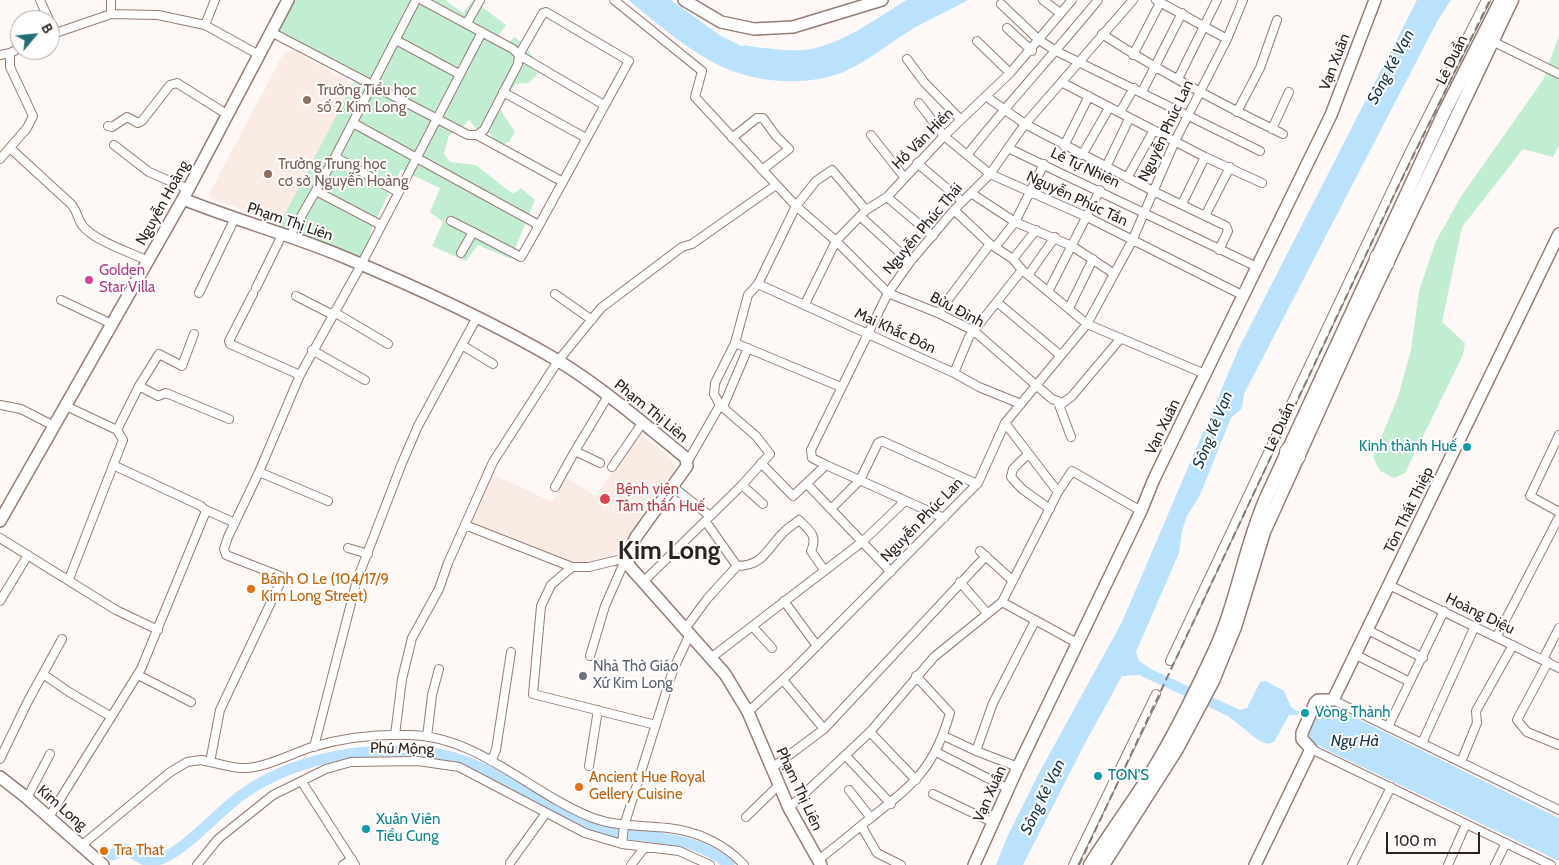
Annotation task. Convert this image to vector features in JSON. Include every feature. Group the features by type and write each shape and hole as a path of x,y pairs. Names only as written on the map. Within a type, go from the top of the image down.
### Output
{"main road":[{"name":"Lê Duẩn","path":"1096,864 1177,749 1207,678 1257,518 1293,454 1486,38 1500,0"},
{"name":"Lê Duẩn","path":"1486,38 1512,0"},
{"name":"Lê Duẩn","path":"1293,454 1322,373 1382,260"}],"street":[{"path":"111,0 111,14"},
{"path":"206,25 215,0"},
{"name":"Nguyễn Hoàng","path":"1,518 186,194 288,0"},
{"path":"300,375 230,344 229,341 254,291 286,235 316,191 335,157 416,0"},
{"path":"422,0 468,23 513,49 518,55 604,105"},
{"path":"468,23 480,0"},
{"name":"Bửu Đình","path":"614,0 702,71 695,97 776,186 836,241 888,293 938,312 974,331 1058,402"},
{"path":"684,0 721,22 754,29 793,27 882,0"},
{"path":"1044,0 1060,13"},
{"name":"Hồ Văn Hiến","path":"805,304 836,241 863,213 888,197 917,163 987,97 1032,51 1072,0"},
{"path":"967,155 1003,109 1056,51 1098,0"},
{"name":"Nguyễn Phúc Thái","path":"944,518 826,465 812,458 810,453 888,293 910,262 954,210 990,174 1025,124 1063,83 1078,61 1131,0"},
{"path":"1171,8 1176,0"},
{"path":"1178,79 1217,0"},
{"name":"Nguyễn Phúc Lan","path":"748,712 783,680 977,484 1005,423 1087,324 1132,240 1175,141 1227,39 1243,0"},
{"name":"Vạn Xuân","path":"974,865 1018,767 1141,511 1154,479 1331,115 1375,0"},
{"path":"1170,661 1409,153 1486,0"},
{"path":"1133,55 1158,1 1227,39"},
{"path":"1001,4 1040,40 1056,51 1260,151"},
{"path":"451,221 521,257 628,61 546,12 518,55 518,64 484,130 477,135"},
{"path":"1120,112 1155,67 1182,13"},
{"path":"60,31 111,14 158,15 206,25 259,55"},
{"path":"1237,112 1260,68 1277,20"},
{"path":"1007,28 1032,51"},
{"path":"271,32 468,134 477,135 563,182"},
{"path":"210,762 220,710 281,583 280,576 226,555 224,549 312,350 362,265 482,32"},
{"path":"1102,34 1133,55 1237,112 1283,134"},
{"path":"1486,38 1559,74"},
{"path":"396,40 459,74"},
{"path":"977,41 1010,73"},
{"path":"0,55 10,53"},
{"path":"0,159 27,128 33,116 10,67 10,60"},
{"path":"907,60 924,82 961,120"},
{"path":"108,126 112,127 127,117 138,123 142,121 170,85 177,83 228,115"},
{"path":"1063,83 1205,157 1262,182"},
{"path":"503,92 586,138"},
{"path":"1272,128 1289,92"},
{"path":"1064,146 1089,96"},
{"path":"987,97 1025,124 1064,146 1228,228 1219,250"},
{"name":"Nguyễn Phúc Tần","path":"919,103 944,136 990,174 1087,217 1242,295"},
{"path":"1082,154 1109,108"},
{"path":"732,138 757,118 763,118 776,136 789,149 762,170"},
{"path":"1106,166 1129,119"},
{"path":"353,122 535,222 537,228"},
{"path":"1127,178 1154,130"},
{"path":"871,135 904,177"},
{"path":"114,145 149,172 186,194"},
{"path":"10,148 71,204 76,210 82,225 100,239 148,260"},
{"name":"Lê Tự Nhiên","path":"1008,148 1100,190 1257,267"},
{"path":"335,157 398,192"},
{"path":"1182,204 1205,157"},
{"path":"917,163 962,202"},
{"path":"938,312 993,245 1016,222 1044,164"},
{"path":"1205,216 1230,167"},
{"path":"644,581 742,485 770,454 756,436 721,406 714,394 715,383 735,343 748,295 758,284 796,206 816,181 832,170 863,213 910,262"},
{"path":"395,735 402,679 412,638 439,589 465,525 494,462 558,361 602,308 682,247 692,244 776,186"},
{"path":"1049,290 1100,190"},
{"path":"316,191 381,225"},
{"path":"971,193 1016,222 1072,246 1113,273"},
{"name":"Phạm Thị Liên","path":"186,194 234,220 286,235 362,265 477,317 558,361 643,422 688,461 673,487 636,537 626,558 630,567 712,657 725,674 748,712 789,808 820,862"},
{"path":"888,197 933,236"},
{"path":"954,210 1087,324 1205,374"},
{"path":"199,293 234,220"},
{"path":"1012,258 1036,230"},
{"path":"462,254 473,232"},
{"name":"Tôn Thất Thiệp","path":"1333,700 1559,234"},
{"path":"954,373 974,331 1054,238"},
{"path":"1069,308 1093,259"},
{"name":"Mai Khắc Đôn","path":"758,284 954,373 979,387 1021,404"},
{"path":"555,294 592,320"},
{"path":"296,296 334,313 388,344"},
{"path":"61,300 112,324"},
{"path":"997,302 1060,355"},
{"path":"314,747 358,580 402,463 418,426 477,317"},
{"path":"117,430 139,386 159,354 182,366 194,334"},
{"path":"1071,437 1058,402 1063,403 1072,396 1121,338"},
{"path":"735,343 841,387"},
{"path":"462,345 493,364"},
{"path":"688,461 721,406 748,348"},
{"path":"312,350 365,380"},
{"path":"1308,366 1322,373"},
{"path":"139,386 158,396 166,393 229,419"},
{"path":"555,487 608,396"},
{"path":"0,405 21,409 54,426"},
{"path":"66,406 117,430 123,440 69,579"},
{"path":"612,467 643,422"},
{"path":"1005,423 1058,492"},
{"path":"1559,435 1555,453 1530,496 1559,512"},
{"path":"831,509 860,480 878,443 882,441 977,484"},
{"path":"575,451 600,463"},
{"path":"1028,454 1013,469 1011,478 1022,489 1050,509"},
{"path":"761,463 793,496 826,465"},
{"path":"113,465 158,484 206,510 235,523"},
{"path":"789,808 870,732 934,657 1002,602 1058,492 1072,471 1141,511"},
{"path":"259,472 328,501"},
{"path":"807,484 891,572"},
{"path":"742,485 763,504"},
{"path":"673,487 708,519 737,566"},
{"path":"712,657 862,542 905,501"},
{"path":"49,817 110,716 138,675 206,510"},
{"path":"1496,636 1559,517"},
{"path":"623,842 624,828 673,670 688,631 707,599 737,566 749,566 756,562 781,534 799,520 815,536 815,542 811,551 824,570"},
{"path":"465,525 572,568 589,567 626,558"},
{"path":"0,538 69,579 116,610 158,630"},
{"path":"348,548 368,554"},
{"path":"772,768 824,729 960,582 983,553 1013,580"},
{"path":"0,601 28,555"},
{"path":"590,656 605,606 626,558"},
{"path":"572,568 551,585 541,606 533,694 656,726"},
{"path":"960,582 987,613"},
{"name":"Hoàng Diệu","path":"1389,585 1559,668"},
{"path":"784,601 817,646"},
{"path":"1002,602 1077,644"},
{"path":"1388,726 1408,681 1423,658 1444,611"},
{"path":"976,751 993,702 1035,621"},
{"path":"1422,743 1475,626"},
{"path":"753,627 772,648"},
{"path":"1559,628 1517,720 1527,732 1559,745"},
{"path":"1368,630 1423,658"},
{"path":"0,759 28,701 62,639"},
{"path":"1461,762 1477,723 1476,711 1513,645"},
{"path":"491,761 496,750 511,652"},
{"path":"1356,655 1408,681"},
{"path":"427,737 438,669"},
{"path":"43,674 110,716"},
{"path":"138,675 191,702"},
{"path":"820,862 871,818 891,804 916,780 936,752 944,736 950,712 916,676"},
{"path":"783,680 824,729"},
{"path":"1073,865 1156,694"},
{"path":"1551,865 1542,863 1506,843 1311,749 1302,739 1302,733 1315,703 1318,700 1333,700 1559,810"},
{"path":"589,766 598,710"},
{"path":"870,732 916,780"},
{"path":"82,845 169,773 187,762 201,760 247,768 314,747 365,737 395,735 427,737 456,745 491,761 583,814 624,828 670,828 698,835 726,847 744,865"},
{"path":"944,736 1018,767"},
{"path":"1255,865 1311,749"},
{"path":"936,752 1008,789"},
{"path":"27,798 50,754"},
{"path":"846,756 891,804"},
{"name":"Phú Mộng","path":"197,865 218,839 273,795 332,766 351,762 418,761 444,763 459,767 586,833 645,847 679,851 710,865"},
{"name":"Kim Long","path":"0,776 82,845 102,865"},
{"path":"302,782 354,862 343,865"},
{"path":"746,817 779,785"},
{"path":"1352,865 1390,787"},
{"path":"849,790 871,818"},
{"path":"933,794 994,823"},
{"path":"510,863 546,813"},
{"path":"1448,865 1466,824"},
{"path":"862,827 877,853 897,864"},
{"path":"1495,865 1506,843"},
{"path":"631,865 645,847"}],"shaded area":[{"path":"293,50 362,89 285,224 211,199 209,194 284,52"},
{"name":"Bệnh viện Tâm thần Huế","path":"639,433 673,460 675,469 638,525 615,553 600,561 577,565 470,523 493,474 552,502 565,477 596,496"}],"green space":[{"path":"293,0 445,0 463,13 473,0 506,25 496,39 504,46 515,37 524,45 533,58 536,76 528,83 515,84 500,109 515,132 509,142 497,147 491,134 475,128 469,120 462,128 449,135 444,154 450,162 476,165 513,194 521,188 535,200 511,259 478,245 466,261 432,246 443,222 430,212 440,188 401,170 373,225 361,265 276,231 357,76 275,33"},
{"path":"1559,35 1559,145 1553,157 1523,149 1462,227 1442,322 1465,343 1463,355 1405,473 1394,478 1380,471 1373,457 1398,397 1411,350 1419,291 1436,241 1462,195 1543,80"}],"water":[{"path":"628,0 671,0 721,36 750,50 773,56 794,57 828,50 855,38 918,0 968,0 914,28 862,62 843,72 811,80 777,81 744,75 714,63 680,41"},
{"name":"Sông Kẻ Vạn","path":"1417,0 1451,0 1438,20 1244,394 1242,408 1231,418 1200,495 1187,516 1182,531 1179,553 1136,652 1139,661 1153,670 1240,710 1247,708 1260,682 1266,681 1284,691 1291,707 1299,712 1298,715 1289,715 1274,742 1267,744 1258,740 1228,716 1139,675 1122,676 1083,747 1023,865 996,865 1008,835 1039,773 1122,622 1239,348"},
{"name":"Ngự Hà","path":"1319,706 1333,709 1358,719 1559,818 1559,861 1308,741 1305,738"}],"waterway":[{"path":"745,51 791,56 818,53 857,37 917,0"},
{"path":"112,855 125,849 148,861 163,858 199,833 233,801 263,782 284,772 329,758 377,751 401,751 447,756 469,763 490,772 550,806 592,826 609,831 681,842 714,854 729,865"}],"railway":[{"path":"1079,865 1394,195 1490,0"}],"place":[{"name":"Trường Tiểu học số 2 Kim Long","path":"307,100"},
{"name":"Trường Trung học cơ sở Nguyễn Hoàng","path":"268,174"},
{"name":"Golden Star Villa","path":"89,280"},
{"name":"Kinh thành Huế","path":"1467,447"},
{"name":"Bệnh viện Tâm thần Huế","path":"605,499"},
{"name":"Bánh O Le (104/17/9 Kim Long Street)","path":"251,589"},
{"name":"Nhà Thờ Giáo Xứ Kim Long","path":"583,676"},
{"name":"Vòng Thành","path":"1305,713"},
{"name":"TON'S","path":"1098,776"},
{"name":"Ancient Hue Royal Gellery Cuisine","path":"579,787"},
{"name":"Xuân Viên Tiểu Cung","path":"366,829"},
{"name":"Tra That","path":"104,851"}],"district":[{"name":"Kim Long","path":"669,552"}]}
